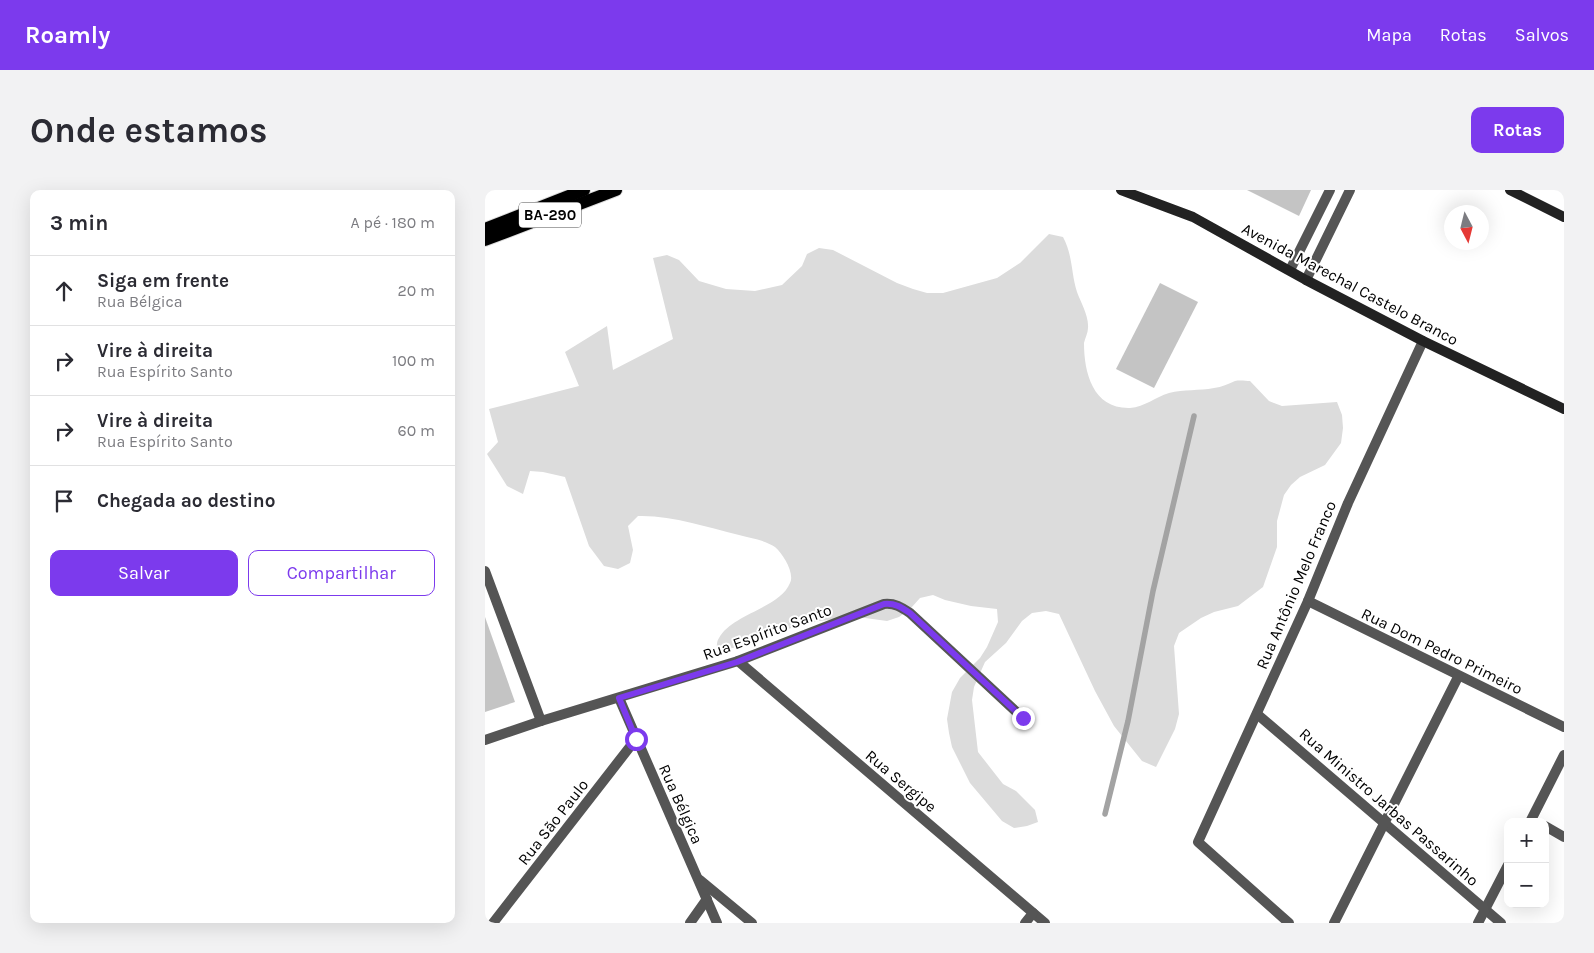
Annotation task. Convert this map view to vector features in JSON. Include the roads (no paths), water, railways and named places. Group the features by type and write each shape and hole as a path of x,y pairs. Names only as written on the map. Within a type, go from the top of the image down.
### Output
{"main road":[{"name":"BA-290","path":"485,229 584,190"},
{"name":"BA-290","path":"485,240 616,190"}],"street":[{"name":"Avenida Marechal Castelo Branco","path":"1121,190 1193,217 1306,280 1423,341 1564,409"},
{"path":"1290,270 1330,190"},
{"path":"1306,280 1351,190"},
{"path":"1511,190 1564,217"},
{"name":"Rua Antônio Melo Franco","path":"1289,923 1198,842 1308,601 1348,503 1423,341"},
{"path":"485,571 541,721"},
{"name":"Rua Dom Pedro Primeiro","path":"1308,601 1564,728"},
{"name":"Rua Espírito Santo","path":"485,740 541,721 737,662 884,604 897,604 910,613 1023,718"},
{"name":"Rua Sergipe","path":"737,662 1045,923"},
{"path":"1334,923 1458,677"},
{"name":"Rua Bélgica","path":"619,698 717,923"},
{"name":"Rua Ministro Jarbas Passarinho","path":"1257,714 1501,923"},
{"name":"Rua São Paulo","path":"493,923 636,739"},
{"path":"1534,818 1564,755"},
{"path":"1549,828 1564,837"},
{"path":"1479,923 1504,873"},
{"path":"697,878 751,923"},
{"path":"690,923 707,900"},
{"path":"1025,923 1033,913"}],"waterway":[{"path":"1105,814 1128,721 1153,591 1194,416"}]}
